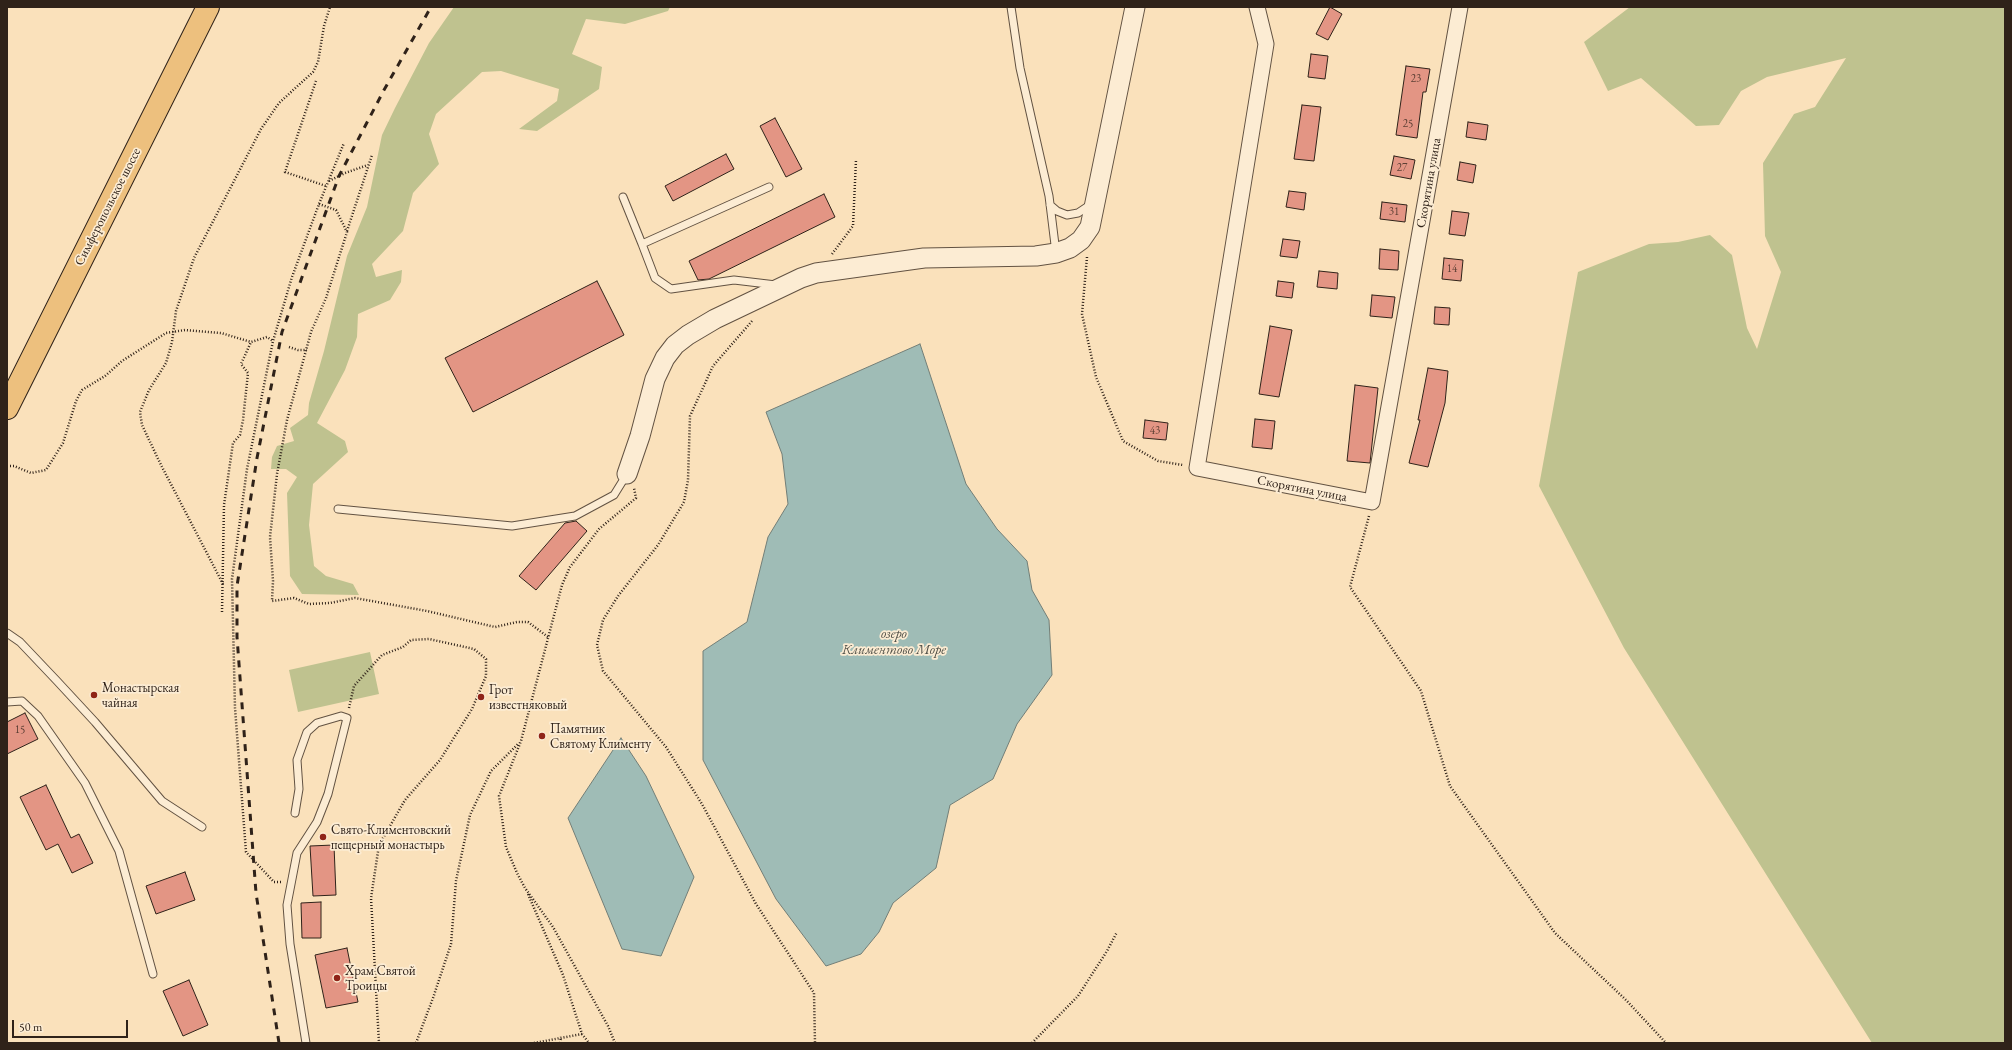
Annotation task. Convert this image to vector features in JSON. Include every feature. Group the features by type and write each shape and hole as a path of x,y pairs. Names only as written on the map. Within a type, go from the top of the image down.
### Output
{"main road":[{"name":"Симферопольское шоссе","path":"7,408 208,7"}],"street":[{"path":"627,474 640,436 655,379 665,358 675,346 688,335 715,319 816,273 924,258 1036,256 1056,253 1070,248 1081,240 1090,227 1097,197 1135,7"},
{"path":"1197,468 1266,44 1257,7"},
{"name":"Скорятина улица","path":"1197,468 1372,502 1460,7"}],"lane":[{"path":"1011,7 1020,68 1050,205 1056,253"},
{"path":"642,244 769,187"},
{"path":"623,197 655,278 671,289 734,280 786,286"},
{"path":"1050,205 1057,211 1067,215 1078,213 1088,207 1097,197"},
{"path":"338,509 512,526 575,516 614,495 627,474"},
{"path":"7,633 20,642 95,722 162,801 202,828"},
{"path":"7,702 22,701 38,716 85,783 119,851 153,974"},
{"path":"294,813 299,789 297,760 307,732 317,723 341,716 347,718 328,794 317,822 297,854 287,905 290,944 306,1043"}],"path":[{"path":"223,584 187,517 142,425 140,412 149,390 166,363 172,342 176,311 194,258 261,129 279,103 313,72 318,62 324,26 330,7"},
{"path":"316,81 285,172 326,186"},
{"path":"292,881 274,882 246,852 235,708 232,579 247,469 273,341 292,277 319,204 344,143"},
{"path":"372,155 326,298 311,332 287,420 277,474 270,537 273,581 272,600 294,598 309,604 330,603 355,598 427,610 494,627 517,622 528,622 548,637"},
{"path":"816,273 853,226 856,160"},
{"path":"328,182 345,172 369,165"},
{"path":"319,204 336,210 346,232"},
{"path":"1090,227 1082,314 1096,377 1122,441 1158,460 1197,468"},
{"path":"754,318 714,366 690,416 688,480 684,502 658,545 618,596 603,620 597,645 603,670 666,747 702,804 756,904 814,993 815,1043"},
{"path":"7,466 14,466 31,473 46,470 63,443 76,401 82,390 105,376 122,361 166,333 185,330 221,333 251,342 267,338 273,341"},
{"path":"222,612 224,505 233,443 240,434 243,420 248,373 241,364 251,342"},
{"path":"289,347 298,350 307,350"},
{"path":"589,1043 582,1034 564,975 506,847 500,796 521,741 562,585 570,566 599,529 636,498 634,487 627,474"},
{"path":"1372,502 1350,587 1420,691 1450,786 1555,933 1626,1000 1666,1043"},
{"path":"347,718 354,686 382,655 403,647 411,640 429,639 474,649 486,659 486,676 472,709 440,760 405,800 379,845 371,898 379,1043"},
{"path":"416,1043 434,998 451,944 456,881 470,815 491,771 521,741"},
{"path":"525,888 553,927 608,1026 615,1043"},
{"path":"1032,1043 1078,996 1108,951 1117,932"},
{"path":"534,1043 582,1034"},
{"path":"560,1043 561,1037"}],"green space":[{"path":"454,7 670,7 668,11 625,24 586,19 572,54 602,67 599,89 537,131 519,129 557,101 559,89 501,71 482,72 436,114 429,134 439,164 413,193 403,231 372,264 376,277 402,270 401,282 390,300 358,314 357,337 345,370 317,423 345,441 348,452 313,484 309,525 314,566 326,576 353,584 359,595 302,594 290,576 287,493 297,477 286,469 271,469 272,457 277,446 294,441 290,428 308,415 309,403 324,351 347,256 367,207 382,135 429,43"},
{"path":"1630,7 2005,7 2005,1043 1872,1043 1624,648 1539,486 1578,272 1649,244 1678,242 1710,235 1732,255 1747,328 1757,349 1781,272 1765,236 1763,163 1794,114 1815,107 1846,58 1767,77 1741,91 1719,125 1696,126 1641,78 1608,91 1584,42"},
{"path":"370,652 379,694 298,712 289,670"}],"water":[{"name":"озеро Климентово Море","path":"920,344 966,484 997,529 1027,561 1032,590 1049,620 1052,675 1017,724 993,779 950,805 936,868 893,903 879,932 861,954 826,966 776,899 703,760 703,651 747,622 768,537 788,504 782,454 766,412"},
{"path":"621,738 646,776 694,877 661,956 622,949 568,818"}],"building":[{"path":"1330,7 1342,14 1328,40 1316,34"},
{"path":"1311,54 1328,56 1325,79 1308,77"},
{"path":"1406,66 1430,69 1426,92 1423,92 1417,138 1396,135"},
{"path":"1302,105 1321,107 1314,161 1294,159"},
{"path":"775,118 802,169 786,177 760,126"},
{"path":"1468,122 1488,125 1486,140 1466,137"},
{"path":"726,154 734,169 673,201 665,186"},
{"path":"1394,156 1415,160 1411,179 1390,175"},
{"path":"1460,162 1476,165 1473,183 1457,180"},
{"path":"1289,191 1306,193 1304,210 1286,207"},
{"path":"824,194 835,217 709,279 698,280 689,261"},
{"path":"1382,202 1407,205 1405,222 1380,219"},
{"path":"1452,211 1469,213 1465,236 1449,234"},
{"path":"1283,239 1300,241 1297,258 1280,256"},
{"path":"1380,249 1399,251 1398,270 1379,269"},
{"path":"1444,258 1463,260 1461,281 1442,279"},
{"path":"1319,271 1338,273 1337,289 1317,287"},
{"path":"597,281 624,335 473,412 445,358"},
{"path":"1278,281 1294,283 1292,298 1276,296"},
{"path":"1372,295 1395,297 1392,318 1370,316"},
{"path":"1435,307 1450,308 1449,325 1434,324"},
{"path":"1270,326 1292,330 1279,397 1259,394"},
{"path":"1428,368 1448,371 1445,403 1428,467 1409,463 1420,420 1418,420"},
{"path":"1355,385 1378,388 1370,463 1347,461"},
{"path":"1255,419 1275,421 1272,449 1252,447"},
{"path":"1145,420 1168,423 1166,440 1143,438"},
{"path":"576,521 587,531 536,590 519,576 565,523"},
{"path":"25,713 38,739 7,754 7,722"},
{"path":"46,785 71,838 79,834 93,863 72,873 58,844 46,850 20,797"},
{"path":"334,845 336,895 313,896 310,846"},
{"path":"185,872 195,900 156,914 146,886"},
{"path":"321,902 321,938 302,938 301,903"},
{"name":"Храм Святой Троицы","path":"347,948 358,1002 326,1008 315,955"},
{"path":"189,980 208,1025 183,1036 163,991"}],"railway":[{"path":"279,1043 256,893 237,637 237,586 257,458 282,332 339,176 384,90 431,7"}],"place":[{"name":"Монастырская чайная","path":"94,695"},
{"name":"Грот известняковый","path":"481,697"},
{"name":"Памятник Святому Клименту","path":"542,736"},
{"name":"Свято-Климентовский пещерный монастырь","path":"323,837"},
{"name":"Храм Святой Троицы","path":"337,978"}]}
